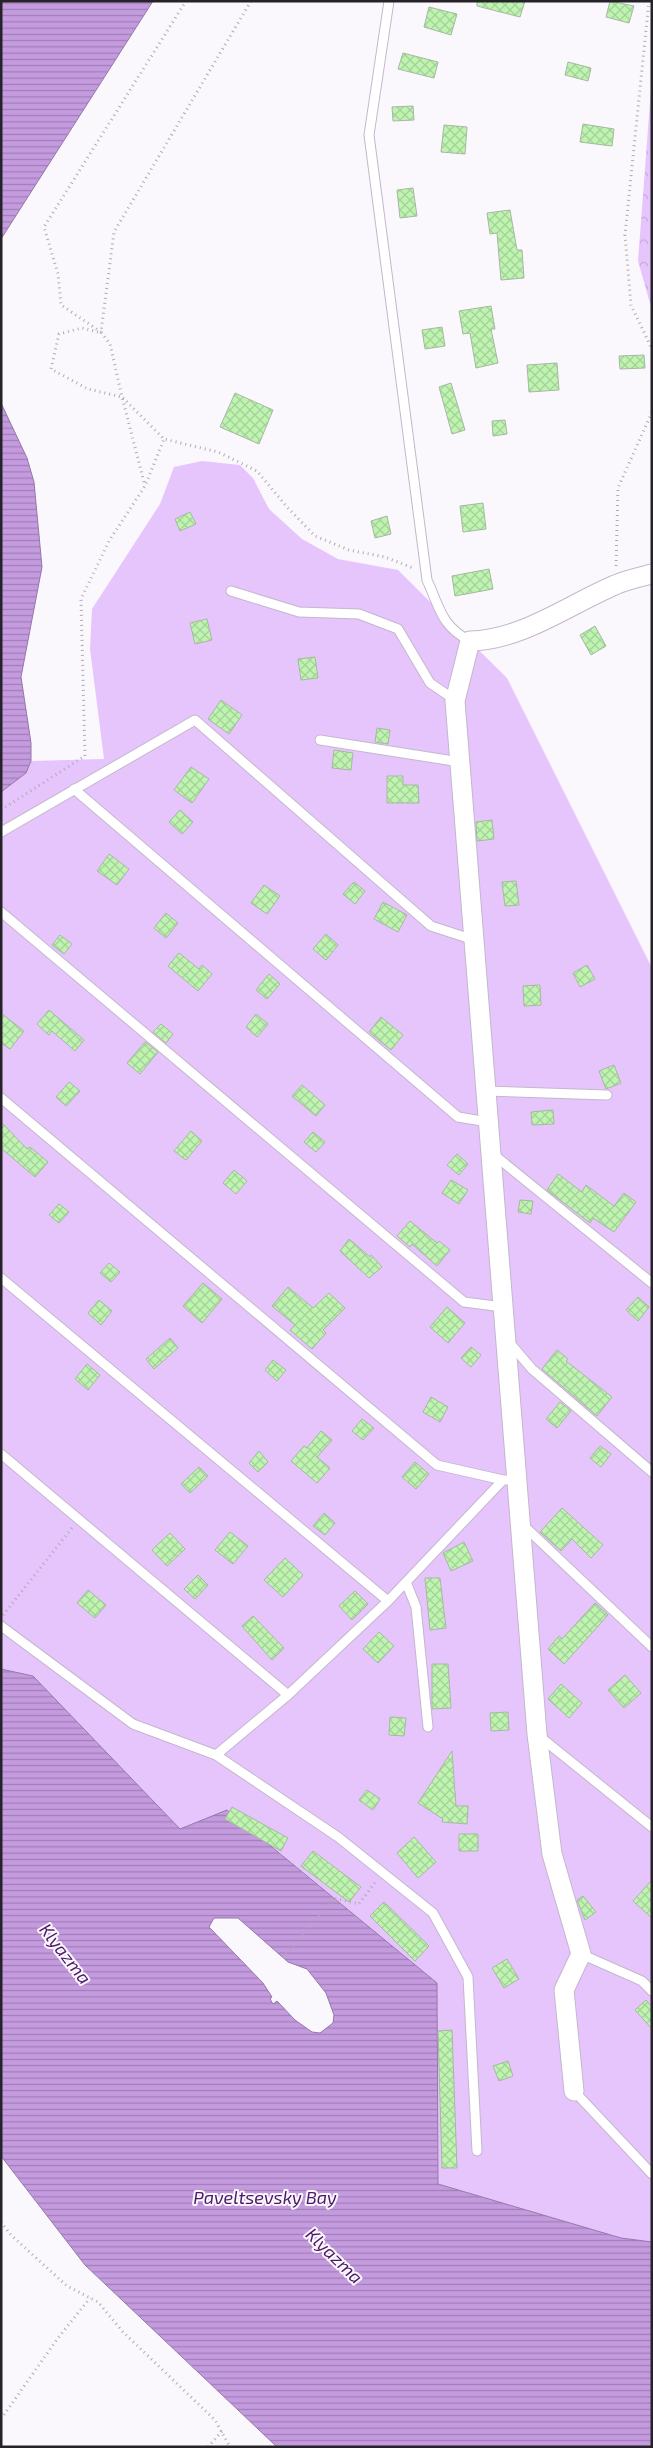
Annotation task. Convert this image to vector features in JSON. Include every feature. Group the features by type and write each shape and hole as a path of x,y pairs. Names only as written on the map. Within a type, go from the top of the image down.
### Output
{"street":[{"path":"574,2091 564,1990 581,1954 552,1854 537,1734 521,1523 510,1480 503,1307 455,700 470,641 492,641 547,618 616,584 652,574"}],"lane":[{"path":"389,1 369,136 427,580 446,623 454,633 470,641"},
{"path":"231,591 299,612 359,614 398,629 430,683 455,700"},
{"path":"1,832 195,720 431,926 474,940"},
{"path":"320,740 460,762"},
{"path":"74,789 458,1117 488,1122"},
{"path":"1,912 464,1302 503,1307"},
{"path":"486,1091 607,1095"},
{"path":"1,1098 437,1465 510,1480"},
{"path":"491,1152 652,1283"},
{"path":"1,1278 388,1601"},
{"path":"505,1337 532,1369 652,1472"},
{"path":"1,1454 288,1695"},
{"path":"216,1755 288,1695 388,1601 510,1480"},
{"path":"521,1523 652,1646"},
{"path":"406,1582 416,1607 428,1727"},
{"path":"1,1626 133,1724 216,1755 338,1837 434,1914 468,1977 477,2151"},
{"path":"537,1734 652,1827"},
{"path":"581,1954 642,1981 652,1992"},
{"path":"574,2091 652,2174"}],"path":[{"path":"145,486 110,344 101,332 61,305 58,274 44,227 186,1"},
{"path":"101,332 114,232 251,1"},
{"path":"648,1 625,235 631,305 652,349"},
{"path":"101,332 82,328 58,334 52,369 88,389 122,398 164,439 218,452 257,470 314,536 349,550 385,557 411,566 427,580"},
{"path":"616,584 618,488 652,412"},
{"path":"1,810 85,756 81,599 110,541 145,486 164,439"},
{"path":"1,1618 79,1519"},
{"path":"284,1958 334,1898 359,1904 382,1872"},
{"path":"1,2222 11,2234 67,2286 98,2302 123,2332 215,2420 230,2447"},
{"path":"1,2419 58,2338 90,2298"},
{"path":"208,2447 222,2431"}],"green space":[{"path":"652,76 652,310 638,261"},
{"path":"202,461 240,465 253,478 269,509 302,539 338,559 398,570 507,678 652,968 652,2242 621,2238 438,2184 437,1983 228,1810 180,1829 33,1676 1,1669 1,792 26,773 31,761 104,759 90,649 92,609 160,504 174,467"}],"water":[{"path":"1,1 153,1 1,239"},
{"path":"1,403 27,458 34,482 42,567 21,677 31,743 31,761 26,773 1,792"},
{"name":"Paveltsevsky Bay","path":"1,1669 33,1676 180,1829 227,1810 437,1983 438,2184 621,2238 652,2242 652,2447 277,2447 85,2265 1,2156","holes":["214,1918 238,1918 288,1962 307,1969 326,1993 334,2015 333,2023 320,2033 312,2032 295,2020 277,2001 273,2004 270,1999 272,1997 263,1983 209,1927"]}],"building":[{"path":"477,1 525,1 520,17 477,6"},
{"path":"610,1 634,6 629,23 606,17"},
{"path":"429,7 457,14 451,35 424,27"},
{"path":"403,53 438,62 434,78 398,69"},
{"path":"568,62 591,68 588,81 565,75"},
{"path":"413,106 414,120 393,121 392,107"},
{"path":"583,124 614,129 612,146 580,142"},
{"path":"444,125 467,127 465,154 441,152"},
{"path":"413,188 417,216 400,218 397,190"},
{"path":"510,210 517,250 522,250 524,278 501,280 497,233 490,234 487,213"},
{"path":"491,306 495,329 491,329 498,363 476,368 470,333 463,334 459,311"},
{"path":"442,327 445,346 425,349 422,330"},
{"path":"644,355 645,368 620,369 619,356"},
{"path":"557,363 559,390 529,392 527,365"},
{"path":"451,383 465,430 452,434 439,387"},
{"path":"235,393 273,410 259,444 220,427"},
{"path":"505,420 507,434 493,436 492,421"},
{"path":"483,503 486,529 463,532 460,506"},
{"path":"190,512 196,524 180,531 175,519"},
{"path":"387,516 391,534 375,538 371,521"},
{"path":"489,569 493,589 455,596 452,576"},
{"path":"207,619 212,640 195,644 190,623"},
{"path":"595,626 606,646 591,655 580,635"},
{"path":"315,657 318,678 301,680 298,659"},
{"path":"221,700 242,715 229,734 208,719"},
{"path":"377,728 390,730 388,744 375,742"},
{"path":"334,750 353,753 351,770 332,768"},
{"path":"191,767 209,779 192,803 174,790"},
{"path":"387,776 403,776 403,785 418,785 419,803 387,803"},
{"path":"180,810 193,822 182,834 169,822"},
{"path":"492,820 494,839 477,841 476,822"},
{"path":"109,854 129,869 117,885 97,871"},
{"path":"516,881 519,905 505,906 502,882"},
{"path":"354,882 365,891 355,904 343,894"},
{"path":"264,885 280,896 267,914 251,903"},
{"path":"383,902 407,915 398,932 374,919"},
{"path":"166,913 178,923 166,938 154,928"},
{"path":"326,934 338,945 326,960 313,949"},
{"path":"60,935 72,944 64,954 52,945"},
{"path":"179,953 199,969 202,965 212,974 198,991 168,966"},
{"path":"587,965 595,979 580,987 573,973"},
{"path":"269,974 280,984 267,999 256,990"},
{"path":"540,985 541,1005 524,1006 523,986"},
{"path":"49,1010 84,1040 75,1051 52,1031 49,1035 37,1024"},
{"path":"1,1013 24,1031 10,1049 1,1043"},
{"path":"256,1014 268,1024 257,1037 246,1027"},
{"path":"381,1017 403,1035 391,1050 369,1032"},
{"path":"161,1024 173,1034 166,1043 153,1032"},
{"path":"145,1042 158,1052 140,1074 127,1063"},
{"path":"614,1065 621,1083 606,1089 599,1071"},
{"path":"69,1082 80,1091 66,1106 56,1097"},
{"path":"302,1085 325,1105 316,1116 292,1096"},
{"path":"553,1110 554,1124 532,1125 531,1112"},
{"path":"1,1122 27,1149 30,1147 48,1162 35,1177 1,1148"},
{"path":"191,1131 202,1141 186,1160 174,1151"},
{"path":"313,1132 325,1142 316,1152 304,1142"},
{"path":"457,1154 468,1164 459,1175 447,1165"},
{"path":"234,1170 247,1181 236,1194 223,1183"},
{"path":"558,1174 582,1192 586,1185 614,1206 624,1193 636,1202 614,1232 593,1218 590,1223 547,1190"},
{"path":"451,1180 468,1190 459,1204 442,1193"},
{"path":"520,1200 533,1201 531,1214 518,1212"},
{"path":"59,1204 69,1212 59,1223 49,1215"},
{"path":"410,1221 437,1243 439,1241 450,1250 437,1266 412,1244 410,1247 397,1236"},
{"path":"349,1239 370,1257 371,1255 382,1267 369,1278 340,1251"},
{"path":"109,1263 120,1272 111,1282 100,1273"},
{"path":"203,1283 222,1299 202,1323 183,1306"},
{"path":"288,1287 313,1308 329,1293 345,1308 323,1330 326,1333 312,1349 290,1330 295,1325 272,1306"},
{"path":"638,1297 649,1307 638,1321 626,1310"},
{"path":"99,1300 112,1311 101,1325 88,1313"},
{"path":"447,1307 465,1323 448,1343 430,1327"},
{"path":"170,1338 178,1348 154,1369 146,1359"},
{"path":"471,1347 481,1355 471,1367 461,1358"},
{"path":"557,1350 568,1359 566,1361 612,1397 597,1416 542,1369"},
{"path":"273,1360 286,1370 277,1381 265,1370"},
{"path":"87,1364 100,1375 88,1390 75,1379"},
{"path":"431,1397 448,1407 440,1422 423,1412"},
{"path":"560,1402 571,1411 557,1428 546,1419"},
{"path":"362,1419 374,1428 363,1440 352,1431"},
{"path":"321,1431 332,1440 317,1457 330,1468 317,1483 291,1461 304,1446 307,1448"},
{"path":"600,1446 611,1454 601,1467 590,1458"},
{"path":"259,1451 268,1462 258,1472 249,1463"},
{"path":"415,1462 429,1474 416,1489 402,1477"},
{"path":"199,1467 208,1476 190,1493 181,1484"},
{"path":"562,1508 603,1545 591,1558 572,1539 561,1551 540,1532"},
{"path":"324,1513 335,1523 325,1535 313,1526"},
{"path":"230,1532 248,1546 233,1564 215,1550"},
{"path":"170,1533 185,1549 167,1566 152,1550"},
{"path":"464,1542 473,1561 451,1571 443,1553"},
{"path":"285,1558 303,1575 283,1597 264,1580"},
{"path":"198,1575 208,1585 195,1599 184,1589"},
{"path":"425,1578 440,1578 446,1628 430,1630"},
{"path":"88,1590 106,1605 95,1618 77,1603"},
{"path":"355,1591 368,1604 352,1620 339,1606"},
{"path":"595,1603 608,1615 564,1664 548,1649 559,1636 562,1639"},
{"path":"253,1616 284,1648 272,1660 242,1626"},
{"path":"379,1632 394,1646 378,1663 363,1649"},
{"path":"432,1664 448,1664 451,1708 432,1709"},
{"path":"625,1675 641,1693 624,1708 608,1690"},
{"path":"561,1684 582,1703 569,1718 548,1699"},
{"path":"508,1712 509,1730 491,1731 490,1713"},
{"path":"390,1717 406,1718 404,1736 389,1735"},
{"path":"452,1751 456,1806 468,1806 467,1824 442,1822 443,1819 418,1803"},
{"path":"367,1790 380,1799 373,1810 359,1800"},
{"path":"232,1807 288,1838 281,1851 225,1819"},
{"path":"459,1834 478,1834 478,1851 459,1851"},
{"path":"414,1837 436,1862 418,1878 397,1853"},
{"path":"313,1851 361,1887 349,1902 301,1866"},
{"path":"652,1880 652,1918 633,1901"},
{"path":"583,1896 596,1912 585,1920 577,1900"},
{"path":"384,1902 429,1946 415,1961 370,1916"},
{"path":"507,1959 519,1979 504,1988 492,1968"},
{"path":"646,2000 652,2007 652,2029 635,2010"},
{"path":"452,2030 457,2168 442,2168 438,2031"},
{"path":"508,2061 513,2076 499,2081 493,2066"}],"water label":[{"name":"Klyazma","path":"65,1954"},
{"name":"Klyazma","path":"334,2256"}]}
